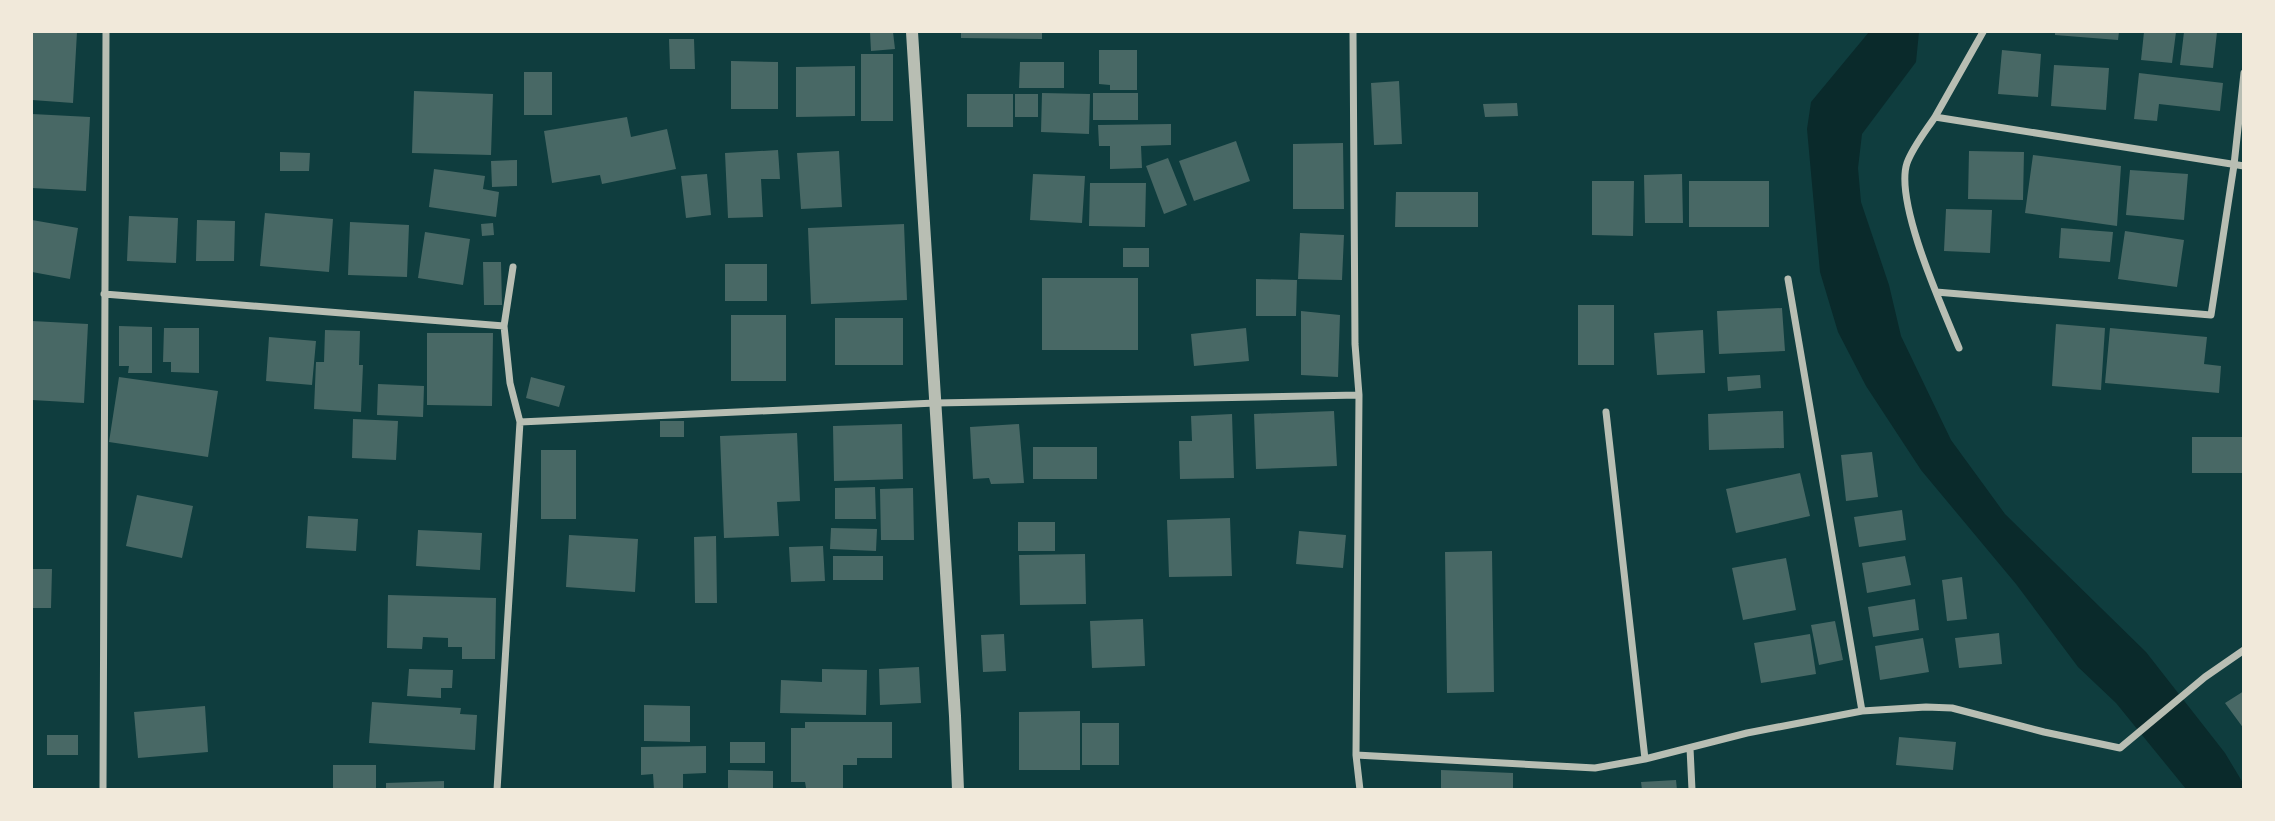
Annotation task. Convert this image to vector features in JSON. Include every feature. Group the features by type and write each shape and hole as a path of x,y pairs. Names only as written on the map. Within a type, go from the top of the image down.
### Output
{"street":[{"path":"103,789 106,32"},
{"path":"912,32 958,789"},
{"path":"1353,32 1355,344 1359,394 1356,755 1360,789"},
{"path":"1959,348 1913,227 1907,197 1906,166 1983,32"},
{"path":"1936,292 2211,315 2234,165 2244,74"},
{"path":"1935,117 2244,166"},
{"path":"497,789 520,422 510,383 504,326 513,267"},
{"path":"1788,279 1862,711"},
{"path":"104,294 504,326"},
{"path":"520,422 935,402 1359,394"},
{"path":"1606,412 1645,759"},
{"path":"1356,755 1595,768 1645,759 1747,733 1862,711 1926,707 1952,708 2120,748 2205,677 2244,650"},
{"path":"1690,748 1692,789"}],"water":[{"path":"1869,32 1919,32 1916,62 1862,134 1858,168 1861,202 1889,285 1901,336 1951,440 2005,514 2146,652 2225,753 2243,783 2243,789 2186,789 2116,703 2078,667 2016,584 1921,470 1866,386 1838,332 1820,272 1807,129 1811,102"}],"building":[{"path":"32,32 77,32 73,103 32,100"},
{"path":"870,32 893,32 895,49 871,51"},
{"path":"961,32 1042,32 1042,39 961,38"},
{"path":"2055,32 2119,32 2118,40 2055,35"},
{"path":"2144,32 2176,32 2172,63 2141,60"},
{"path":"2184,32 2217,32 2213,68 2180,65"},
{"path":"669,39 694,39 695,69 670,69"},
{"path":"1099,50 1137,50 1137,90 1110,90 1110,85 1099,84"},
{"path":"2002,50 2041,54 2038,97 1998,94"},
{"path":"861,54 893,54 893,121 861,121"},
{"path":"731,61 778,62 778,109 731,109"},
{"path":"1020,62 1064,62 1064,88 1019,88"},
{"path":"2054,65 2109,68 2106,110 2051,106"},
{"path":"855,66 855,116 796,117 796,67"},
{"path":"524,72 552,72 552,115 524,115"},
{"path":"2139,73 2223,83 2220,111 2159,104 2157,121 2134,119"},
{"path":"1399,81 1402,144 1374,145 1371,83"},
{"path":"414,91 493,94 491,155 412,153"},
{"path":"1042,93 1090,94 1089,134 1041,132"},
{"path":"1093,93 1138,93 1138,120 1093,120"},
{"path":"967,94 1013,94 1013,127 967,127"},
{"path":"1015,94 1038,94 1038,117 1015,117"},
{"path":"1517,103 1518,116 1485,117 1483,104"},
{"path":"32,114 90,117 86,191 32,188"},
{"path":"627,117 631,137 667,129 676,169 602,184 600,175 552,183 544,131"},
{"path":"1171,124 1171,145 1141,146 1142,168 1110,169 1110,146 1099,146 1098,125"},
{"path":"1236,141 1250,181 1194,201 1179,161"},
{"path":"1343,143 1344,209 1293,209 1293,144"},
{"path":"778,150 780,179 761,179 763,217 728,218 725,153"},
{"path":"839,151 842,207 801,209 797,153"},
{"path":"1969,151 2024,152 2023,200 1968,199"},
{"path":"280,152 310,153 309,171 280,171"},
{"path":"2033,155 2121,166 2117,226 2025,213"},
{"path":"1168,158 1187,205 1164,214 1146,166"},
{"path":"517,160 517,186 492,187 491,161"},
{"path":"434,169 485,176 483,189 499,192 496,217 429,207"},
{"path":"2130,170 2188,174 2184,220 2126,215"},
{"path":"707,174 711,215 686,218 681,176"},
{"path":"1033,174 1085,176 1082,223 1030,220"},
{"path":"1682,174 1683,223 1645,223 1644,175"},
{"path":"1592,181 1634,181 1633,236 1592,235"},
{"path":"1689,181 1769,181 1769,227 1689,227"},
{"path":"1090,183 1146,183 1145,227 1089,226"},
{"path":"1396,192 1478,192 1478,227 1395,227"},
{"path":"1946,209 1992,210 1990,253 1944,251"},
{"path":"265,213 333,219 329,272 260,266"},
{"path":"129,216 178,218 176,263 127,261"},
{"path":"32,220 78,228 70,279 32,272"},
{"path":"197,220 235,221 234,261 196,261"},
{"path":"350,222 409,225 407,277 348,275"},
{"path":"493,223 494,235 482,236 481,224"},
{"path":"904,224 907,300 811,304 808,228"},
{"path":"2061,228 2113,232 2110,262 2059,258"},
{"path":"2125,231 2184,240 2177,287 2118,279"},
{"path":"425,232 470,239 463,285 418,278"},
{"path":"1300,233 1344,235 1342,280 1298,279"},
{"path":"1123,248 1149,248 1149,267 1123,267"},
{"path":"483,262 501,262 502,305 484,305"},
{"path":"725,264 767,264 767,301 725,301"},
{"path":"1042,278 1138,278 1138,350 1042,350"},
{"path":"1256,279 1297,280 1296,316 1256,316"},
{"path":"1578,305 1614,305 1614,365 1578,365"},
{"path":"1782,308 1785,351 1719,354 1717,311"},
{"path":"1301,311 1340,315 1338,377 1301,375"},
{"path":"731,315 786,315 786,381 731,381"},
{"path":"835,318 903,318 903,365 835,365"},
{"path":"32,321 88,324 84,403 32,400"},
{"path":"2056,324 2105,328 2101,390 2052,386"},
{"path":"119,326 152,327 152,373 128,373 129,366 119,366"},
{"path":"164,328 199,328 199,373 171,372 171,362 163,362"},
{"path":"1246,328 1249,361 1194,366 1191,334"},
{"path":"2110,328 2207,337 2204,364 2221,366 2219,393 2105,383"},
{"path":"325,330 360,331 359,365 363,365 361,412 314,409 316,362 324,362"},
{"path":"1703,330 1705,373 1657,375 1654,333"},
{"path":"427,333 493,333 492,406 427,405"},
{"path":"269,337 316,341 312,385 266,381"},
{"path":"1760,375 1761,388 1728,391 1727,377"},
{"path":"119,377 218,391 208,457 109,442"},
{"path":"531,377 565,386 559,407 526,398"},
{"path":"378,384 424,386 423,417 377,415"},
{"path":"1334,411 1337,466 1256,469 1254,414"},
{"path":"1783,411 1784,448 1709,450 1708,414"},
{"path":"1232,414 1234,478 1180,479 1179,441 1192,441 1191,416"},
{"path":"353,419 398,421 396,460 352,458"},
{"path":"660,421 684,421 684,437 660,437"},
{"path":"902,424 903,479 834,481 833,426"},
{"path":"1019,424 1024,483 991,484 989,478 973,479 970,427"},
{"path":"797,433 800,501 777,502 779,536 724,538 720,436"},
{"path":"2192,437 2244,437 2244,473 2192,473"},
{"path":"1033,447 1097,447 1097,479 1033,479"},
{"path":"541,450 576,450 576,519 541,519"},
{"path":"1872,452 1878,497 1846,501 1841,455"},
{"path":"1800,473 1810,516 1736,533 1726,489"},
{"path":"875,487 876,519 835,519 835,488"},
{"path":"913,488 914,540 881,540 880,489"},
{"path":"137,495 193,506 182,558 126,546"},
{"path":"1902,510 1906,540 1859,547 1854,517"},
{"path":"308,516 358,519 356,551 306,548"},
{"path":"1230,518 1232,576 1169,577 1167,520"},
{"path":"1018,522 1055,522 1055,551 1018,551"},
{"path":"831,528 877,529 876,551 830,549"},
{"path":"418,530 482,533 480,570 416,566"},
{"path":"1299,531 1346,535 1343,568 1296,564"},
{"path":"569,535 638,539 635,592 566,587"},
{"path":"716,536 717,603 695,603 694,537"},
{"path":"823,546 825,581 791,582 789,547"},
{"path":"1492,551 1494,692 1447,693 1445,552"},
{"path":"1085,554 1086,604 1020,605 1019,555"},
{"path":"833,556 883,556 883,580 833,580"},
{"path":"1905,556 1911,585 1867,593 1862,563"},
{"path":"1786,558 1796,610 1743,620 1732,568"},
{"path":"32,569 52,569 51,608 32,608"},
{"path":"1962,577 1967,619 1947,621 1942,580"},
{"path":"388,595 496,598 495,659 462,659 462,647 448,647 448,638 423,637 422,649 387,648"},
{"path":"1915,599 1919,630 1873,637 1868,607"},
{"path":"1143,619 1145,666 1092,668 1090,621"},
{"path":"1835,621 1843,660 1819,665 1811,625"},
{"path":"1999,633 2002,664 1959,668 1955,638"},
{"path":"1004,634 1006,671 983,672 981,635"},
{"path":"1810,634 1816,674 1761,683 1754,643"},
{"path":"1923,638 1929,672 1880,680 1875,646"},
{"path":"919,667 921,703 880,705 879,669"},
{"path":"409,669 453,670 452,688 441,688 441,698 407,696"},
{"path":"822,669 867,670 866,715 780,713 781,680 822,682"},
{"path":"2244,691 2244,729 2225,703"},
{"path":"372,702 461,708 460,714 477,715 475,750 369,743"},
{"path":"644,705 690,706 690,742 644,741"},
{"path":"205,706 208,752 138,758 134,712"},
{"path":"1080,711 1080,770 1019,770 1019,712"},
{"path":"805,722 892,722 892,758 857,758 857,765 843,765 843,788 806,788 805,782 791,782 791,728 805,728"},
{"path":"1082,723 1119,723 1119,765 1082,765"},
{"path":"47,735 78,735 78,755 47,755"},
{"path":"1899,737 1956,742 1953,770 1896,765"},
{"path":"730,742 765,742 765,763 730,763"},
{"path":"706,746 706,773 683,774 683,790 654,790 653,774 641,775 641,747"},
{"path":"333,765 376,765 376,790 333,790"},
{"path":"728,770 773,771 773,790 728,790"},
{"path":"1441,770 1513,773 1513,790 1441,790"},
{"path":"1676,780 1677,790 1642,790 1641,782"},
{"path":"444,781 444,790 386,790 386,783"}]}
